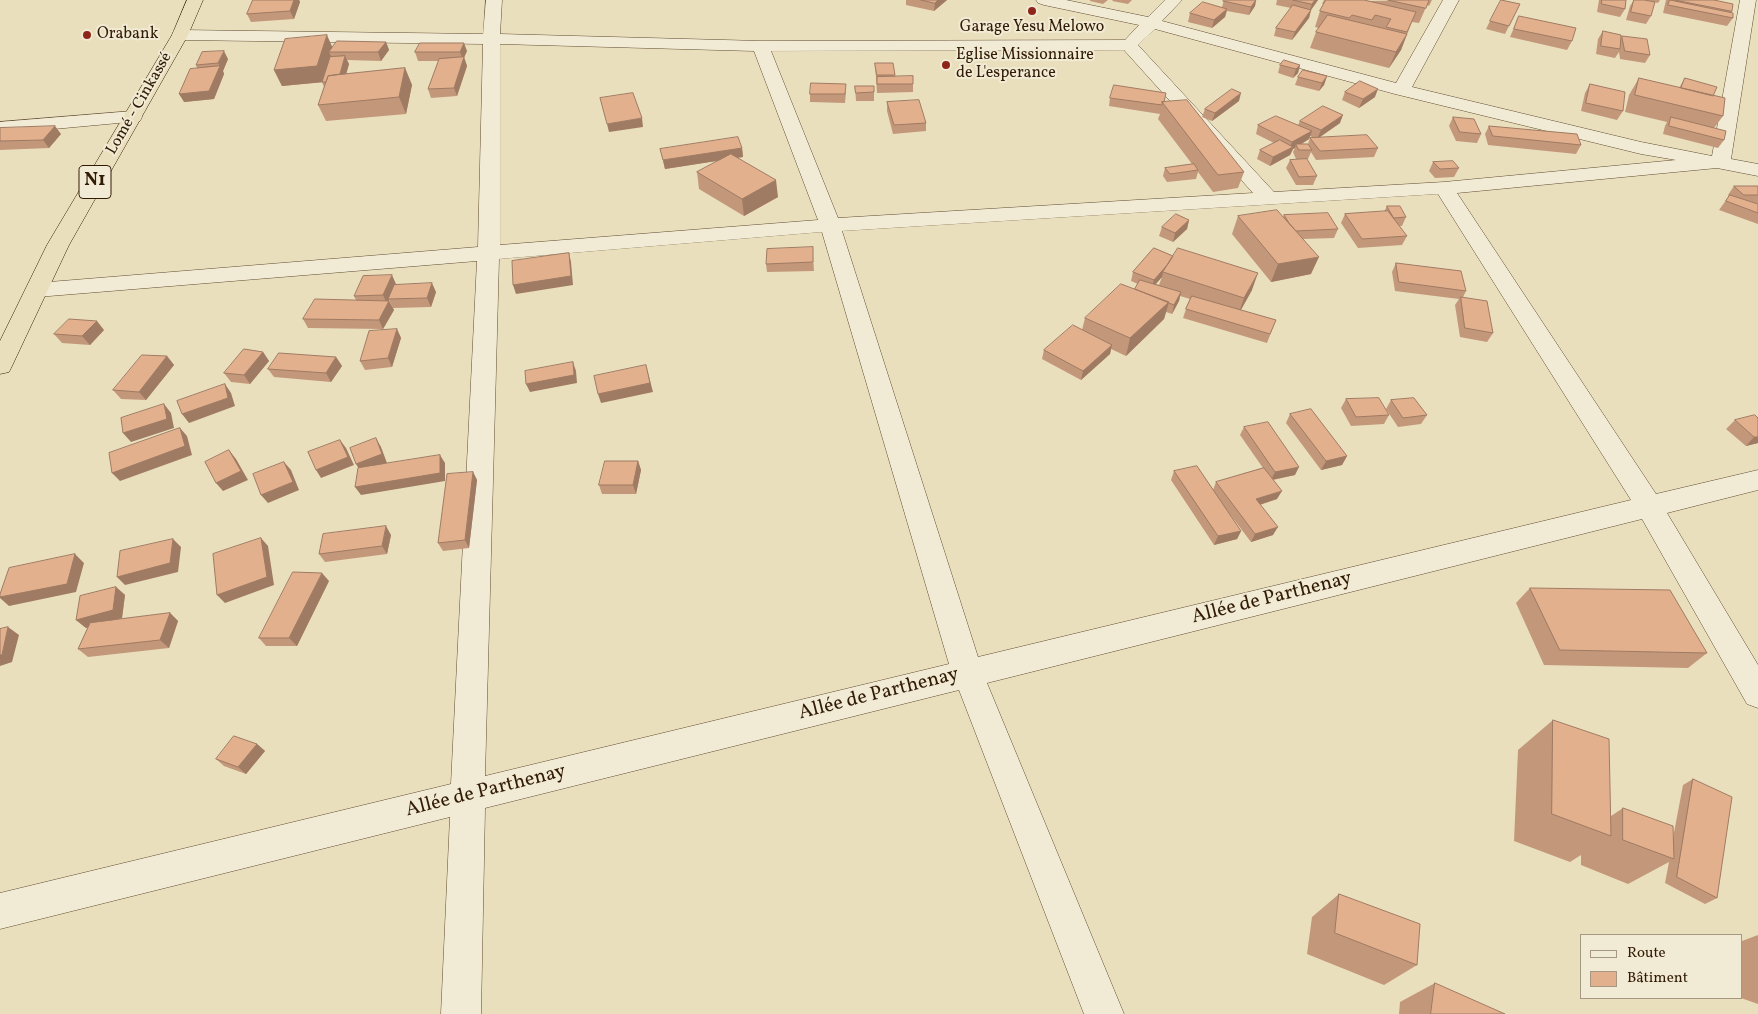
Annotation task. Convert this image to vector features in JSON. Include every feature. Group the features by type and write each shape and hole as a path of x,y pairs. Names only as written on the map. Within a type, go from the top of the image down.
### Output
{"highway":[{"name":"Lomé - Cinkassé","path":"0,366 58,245 180,35 195,0"}],"street":[{"path":"461,1014 467,796 489,252 491,39 494,0"},
{"path":"1044,0 1152,23 1401,90 1641,148 1758,170"},
{"path":"180,35 491,39 761,46 1129,45 1174,0"},
{"path":"1401,90 1451,0"},
{"path":"1721,162 1748,0"},
{"path":"1129,45 1268,198"},
{"path":"761,46 830,225 968,674 1104,1014"},
{"path":"0,128 134,117"},
{"path":"36,290 830,225 1444,188 1721,162"},
{"path":"1444,188 1649,506 1758,694"},
{"name":"Allée de Parthenay","path":"0,912 1758,480"}],"building":[{"path":"253,0 294,0 290,11 247,14"},
{"path":"921,0 938,0 935,3"},
{"path":"1224,0 1256,0 1251,7"},
{"path":"1293,0 1315,0 1312,4"},
{"path":"1326,0 1364,0 1416,12 1407,32 1386,27 1391,19 1375,15 1372,20 1352,15 1349,18 1320,11"},
{"path":"1388,0 1429,0 1426,8"},
{"path":"1501,0 1520,4 1509,26 1490,21"},
{"path":"1602,0 1626,0 1625,9 1602,4"},
{"path":"1634,0 1655,2 1651,16 1631,12"},
{"path":"1670,0 1733,13 1733,18 1668,5"},
{"path":"1675,0 1714,0 1733,4 1732,11"},
{"path":"1203,2 1227,9 1214,20 1190,13"},
{"path":"1293,5 1311,10 1295,32 1276,28"},
{"path":"1328,15 1407,34 1396,52 1316,32"},
{"path":"1519,16 1576,28 1572,41 1514,29"},
{"path":"1603,31 1621,35 1620,49 1601,46"},
{"path":"327,35 317,66 274,70 285,39"},
{"path":"1622,36 1647,39 1650,55 1625,51"},
{"path":"337,41 386,42 378,52 329,52"},
{"path":"420,43 464,43 460,52 415,52"},
{"path":"224,51 218,63 196,65 202,52"},
{"path":"345,56 340,74 328,76 326,82 322,82 330,57"},
{"path":"464,57 454,88 428,89 439,59"},
{"path":"1284,60 1300,65 1296,69 1280,65"},
{"path":"875,63 893,63 895,75 877,75"},
{"path":"220,66 209,91 179,94 190,69"},
{"path":"405,68 399,97 318,105 328,76"},
{"path":"1303,70 1327,76 1322,83 1298,77"},
{"path":"913,76 913,84 877,84 877,77"},
{"path":"1639,78 1725,98 1723,116 1635,95"},
{"path":"1685,78 1717,87 1713,96 1681,88"},
{"path":"1360,81 1378,89 1363,99 1345,92"},
{"path":"811,83 846,84 845,94 810,94"},
{"path":"1590,84 1625,92 1623,111 1586,103"},
{"path":"1114,85 1166,93 1164,102 1162,102 1162,105 1110,98"},
{"path":"855,86 874,86 874,92 856,93"},
{"path":"1232,89 1241,93 1215,113 1205,109"},
{"path":"633,93 642,118 607,124 600,98"},
{"path":"919,100 926,123 894,125 887,102"},
{"path":"1187,100 1244,172 1218,175 1162,102"},
{"path":"1323,106 1343,115 1321,130 1300,121"},
{"path":"1276,116 1312,131 1292,142 1258,125"},
{"path":"1453,117 1474,119 1481,134 1460,132"},
{"path":"1671,117 1726,131 1724,140 1669,126"},
{"path":"55,126 43,140 0,141 0,128"},
{"path":"1489,126 1577,134 1581,145 1493,136"},
{"path":"1367,135 1378,148 1320,151 1310,138"},
{"path":"738,137 742,148 663,160 660,149"},
{"path":"1280,140 1293,147 1273,157 1260,150"},
{"path":"1296,144 1308,144 1312,150 1299,150"},
{"path":"731,154 776,180 742,199 697,172"},
{"path":"1307,159 1317,176 1299,177 1290,160"},
{"path":"1453,161 1459,168 1440,169 1433,162"},
{"path":"1194,164 1198,170 1170,174 1165,168"},
{"path":"1734,186 1758,186 1758,195 1744,195"},
{"path":"1730,195 1758,204 1758,213 1726,201"},
{"path":"1387,206 1400,206 1406,217 1394,218"},
{"path":"1277,210 1319,257 1278,264 1238,216"},
{"path":"1388,211 1407,236 1362,239 1345,214"},
{"path":"1328,213 1338,229 1296,231 1284,215"},
{"path":"1176,214 1189,220 1175,233 1162,227"},
{"path":"813,247 813,262 766,264 767,249"},
{"path":"1154,248 1173,256 1154,280 1133,272"},
{"path":"1178,248 1258,273 1244,298 1163,272"},
{"path":"569,253 571,276 513,285 512,261"},
{"path":"1396,263 1461,271 1466,291 1399,282"},
{"path":"392,275 383,295 354,296 363,276"},
{"path":"1140,280 1181,292 1174,305 1135,289"},
{"path":"432,283 427,298 388,299 394,285"},
{"path":"1121,284 1169,302 1130,338 1085,318"},
{"path":"1192,296 1276,320 1270,334 1186,309"},
{"path":"1461,297 1487,301 1493,333 1465,328"},
{"path":"315,299 389,301 379,320 303,319"},
{"path":"69,319 97,321 82,336 54,334"},
{"path":"1073,325 1112,345 1083,371 1044,350"},
{"path":"397,329 388,358 360,361 369,331"},
{"path":"244,349 263,352 244,375 224,373"},
{"path":"279,353 336,357 326,373 268,369"},
{"path":"142,355 167,356 139,392 113,390"},
{"path":"573,362 574,375 526,384 525,371"},
{"path":"646,365 650,383 598,394 594,376"},
{"path":"225,384 228,398 182,414 177,401"},
{"path":"1379,398 1389,415 1356,417 1346,399"},
{"path":"1414,398 1427,415 1403,418 1391,400"},
{"path":"164,404 167,419 123,433 121,418"},
{"path":"1311,409 1347,456 1326,461 1290,414"},
{"path":"1755,415 1758,418 1758,437 1754,437 1735,420"},
{"path":"1268,422 1299,467 1275,472 1244,427"},
{"path":"180,428 185,446 112,473 109,453"},
{"path":"376,438 382,454 356,464 350,448"},
{"path":"340,440 348,457 316,470 308,452"},
{"path":"229,450 241,471 216,483 205,462"},
{"path":"440,455 440,473 355,487 358,468"},
{"path":"605,461 638,461 633,485 599,485"},
{"path":"284,462 293,482 261,495 253,474"},
{"path":"1197,466 1241,531 1218,536 1174,471"},
{"path":"1264,468 1282,491 1256,499 1278,527 1255,534 1216,482"},
{"path":"473,472 465,540 438,543 447,474"},
{"path":"386,526 382,546 319,554 323,534"},
{"path":"261,538 267,577 217,595 213,554"},
{"path":"173,539 170,563 117,577 120,551"},
{"path":"75,554 67,584 0,597 9,568"},
{"path":"293,572 322,573 289,638 259,638"},
{"path":"116,587 113,610 76,620 80,596"},
{"path":"1530,588 1670,590 1707,653 1560,650"},
{"path":"170,613 160,640 78,649 90,623"},
{"path":"8,627 2,655 0,655 0,629"},
{"path":"1553,720 1609,739 1611,836 1552,814"},
{"path":"234,736 257,744 238,767 216,759"},
{"path":"1693,779 1732,797 1717,898 1677,877"},
{"path":"1623,808 1673,826 1674,859 1623,840"},
{"path":"1339,894 1420,924 1417,965 1335,933"},
{"path":"1435,983 1505,1014 1431,1014"}],"place":[{"name":"Garage Yesu Melowo","path":"1032,11"},
{"name":"Orabank","path":"87,35"},
{"name":"Eglise Missionnaire de L'esperance","path":"946,65"}]}
